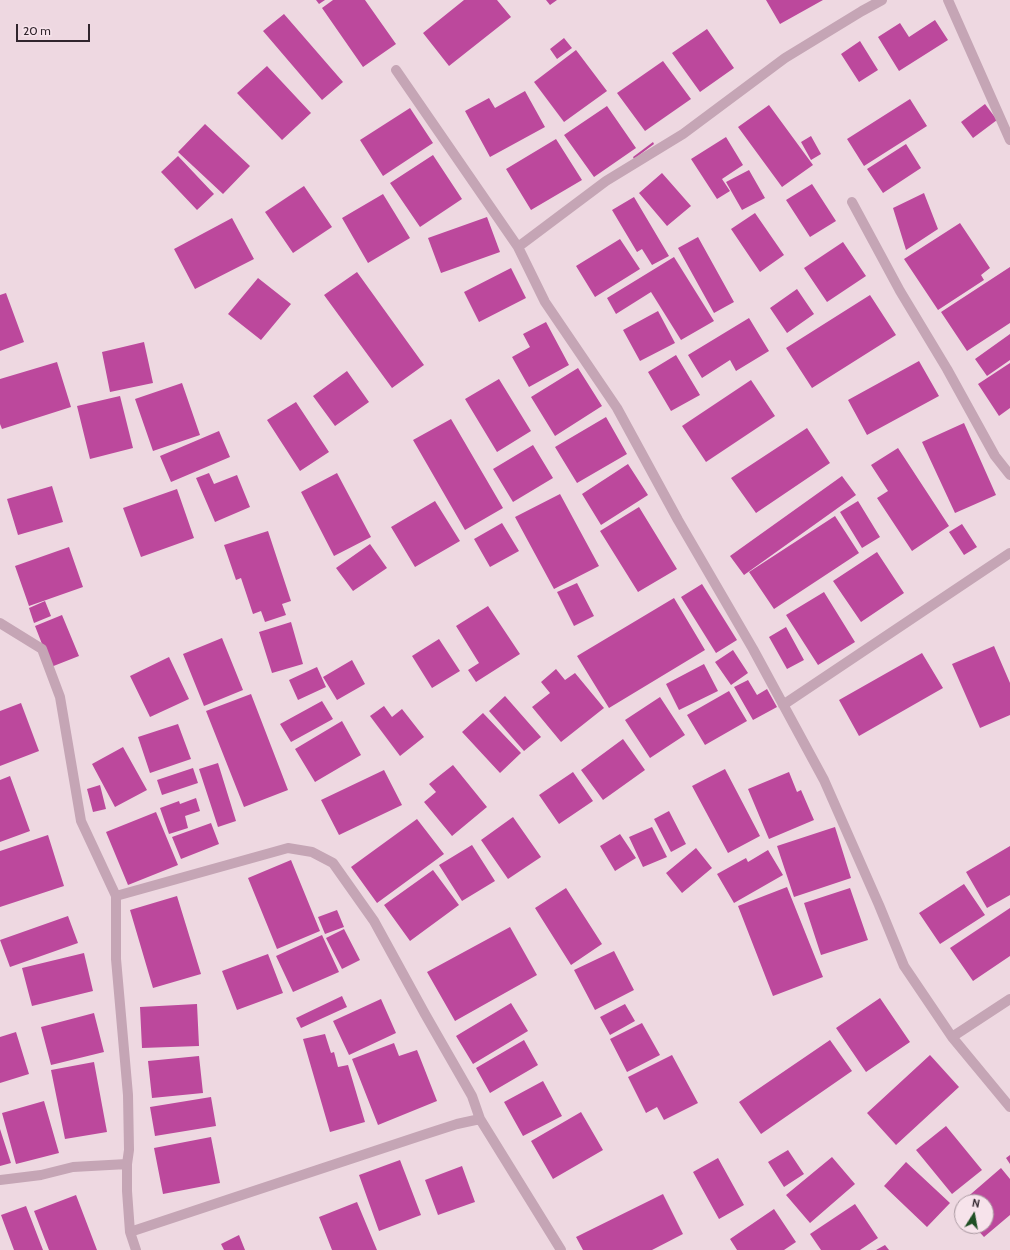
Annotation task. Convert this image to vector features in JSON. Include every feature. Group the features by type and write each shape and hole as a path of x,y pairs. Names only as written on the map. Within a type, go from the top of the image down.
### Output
{"street":[{"path":"518,247 606,181 683,134 785,58 882,0"},
{"path":"948,0 1010,140"},
{"path":"396,70 518,247 545,302 617,408 678,520 753,649 824,780 904,966 952,1037 1010,1107"},
{"path":"852,202 900,291 947,369 995,456 1010,475"},
{"path":"783,705 1010,553"},
{"path":"0,624 5,630 0,631"},
{"path":"0,624 42,649 60,697 80,821 116,896 116,959 128,1095 129,1150 127,1164 127,1191 130,1232 136,1250"},
{"path":"116,896 288,848 312,852 333,863 374,920 472,1096 480,1119 561,1250"},
{"path":"952,1037 1010,999"},
{"path":"130,1232 426,1134 457,1124 480,1119"},
{"path":"0,1180 41,1175 73,1167 127,1164"}],"building":[{"path":"316,0 325,0 319,4"},
{"path":"333,0 365,0 396,44 363,67 322,8"},
{"path":"464,0 497,0 511,17 449,66 423,33"},
{"path":"546,0 557,0 550,5"},
{"path":"766,0 823,0 780,24"},
{"path":"284,14 343,82 322,100 263,31"},
{"path":"935,20 948,40 899,71 878,37 900,23 909,37"},
{"path":"707,29 734,68 700,92 672,53"},
{"path":"564,38 572,48 557,59 550,49"},
{"path":"860,41 878,70 859,82 841,54"},
{"path":"576,50 607,91 564,122 534,82"},
{"path":"663,61 691,99 645,131 617,93"},
{"path":"267,66 311,113 282,140 237,93"},
{"path":"525,91 545,127 490,157 465,111 489,98 495,108"},
{"path":"910,99 927,126 864,166 847,139"},
{"path":"985,104 997,120 973,138 961,122"},
{"path":"769,105 813,165 782,187 738,127"},
{"path":"607,106 636,148 594,177 564,135"},
{"path":"410,108 433,143 383,176 360,140"},
{"path":"205,124 250,166 223,194 178,152"},
{"path":"811,136 821,154 811,160 801,142"},
{"path":"726,137 743,165 722,179 730,191 717,199 691,159"},
{"path":"556,139 582,180 531,210 506,169"},
{"path":"653,142 654,144 634,159 633,157"},
{"path":"906,144 921,168 883,193 867,169"},
{"path":"433,155 462,199 420,227 390,183"},
{"path":"178,156 214,194 197,210 161,172"},
{"path":"749,170 765,198 742,210 726,182"},
{"path":"662,173 691,206 667,226 639,193"},
{"path":"812,184 836,221 810,237 786,200"},
{"path":"304,186 332,227 293,253 265,212"},
{"path":"924,193 938,229 906,250 893,208"},
{"path":"383,194 410,238 368,263 342,218"},
{"path":"634,197 669,256 652,265 642,249 637,252 612,210"},
{"path":"755,213 784,255 760,272 731,229"},
{"path":"487,217 500,252 441,273 428,238"},
{"path":"232,218 254,259 195,289 174,249"},
{"path":"960,223 990,268 981,275 984,280 938,310 904,259"},
{"path":"698,237 734,302 714,313 678,248"},
{"path":"620,239 640,269 595,297 576,266"},
{"path":"843,242 866,276 827,302 804,268"},
{"path":"674,257 714,321 681,340 651,292 616,314 607,298"},
{"path":"1010,267 1010,323 967,351 941,312"},
{"path":"511,268 526,298 479,322 464,292"},
{"path":"357,272 424,365 392,388 324,295"},
{"path":"258,278 291,304 261,340 228,314"},
{"path":"797,289 814,314 787,333 770,308"},
{"path":"6,293 24,342 0,351 0,295"},
{"path":"870,295 896,335 812,388 786,348"},
{"path":"658,311 675,343 640,361 623,330"},
{"path":"749,318 769,351 736,371 730,360 702,378 688,355"},
{"path":"546,322 569,365 529,387 512,357 530,347 523,334"},
{"path":"1010,334 1010,360 987,376 975,359"},
{"path":"144,342 153,383 110,392 102,352"},
{"path":"676,355 700,395 671,411 648,372"},
{"path":"919,361 939,396 867,435 848,400"},
{"path":"57,362 71,407 2,429 0,424 0,379"},
{"path":"1010,363 1010,408 999,416 978,384"},
{"path":"578,368 602,406 555,436 531,397"},
{"path":"347,371 369,402 335,426 313,396"},
{"path":"499,379 531,431 497,452 465,399"},
{"path":"751,380 775,416 706,462 682,426"},
{"path":"182,383 200,435 153,451 135,399"},
{"path":"120,396 133,448 90,459 77,406"},
{"path":"296,402 329,452 300,471 267,420"},
{"path":"606,417 627,454 577,483 555,447"},
{"path":"451,419 503,508 465,530 413,440"},
{"path":"964,423 996,495 955,513 922,442"},
{"path":"807,428 830,463 756,513 731,478"},
{"path":"219,431 230,457 171,482 160,456"},
{"path":"533,445 553,478 513,502 493,469"},
{"path":"898,448 949,526 912,551 877,498 888,491 871,465"},
{"path":"628,464 648,495 601,525 582,494"},
{"path":"209,473 214,484 237,475 250,507 215,522 196,478"},
{"path":"337,473 371,537 334,556 301,492"},
{"path":"842,476 856,495 744,575 730,556"},
{"path":"52,486 63,522 18,535 7,499"},
{"path":"177,489 194,538 141,557 123,508"},
{"path":"560,494 599,566 554,589 515,517"},
{"path":"435,501 460,541 415,567 391,527"},
{"path":"858,501 880,537 862,548 840,512"},
{"path":"639,507 677,569 638,592 600,531"},
{"path":"835,516 859,553 774,609 749,572"},
{"path":"502,523 519,551 490,567 474,539"},
{"path":"962,524 977,547 964,555 949,532"},
{"path":"268,531 291,601 282,604 286,615 265,622 261,611 253,614 241,578 236,580 224,545"},
{"path":"370,544 387,568 353,591 336,568"},
{"path":"69,547 83,587 29,606 15,566"},
{"path":"877,552 904,593 861,622 833,581"},
{"path":"577,583 594,616 574,626 557,592"},
{"path":"702,584 737,640 716,653 681,597"},
{"path":"824,592 855,642 818,665 786,615"},
{"path":"674,598 705,650 609,708 577,656"},
{"path":"45,601 51,616 34,623 29,608"},
{"path":"488,606 520,654 476,682 468,670 479,663 456,626"},
{"path":"62,615 79,656 51,667 35,626"},
{"path":"291,622 303,664 272,673 259,632"},
{"path":"786,627 804,660 787,669 769,637"},
{"path":"222,638 243,690 204,706 183,654"},
{"path":"439,639 460,671 432,688 412,656"},
{"path":"994,646 1010,683 1010,715 980,728 952,664"},
{"path":"733,650 748,673 731,685 715,662"},
{"path":"922,653 943,688 859,736 839,700"},
{"path":"169,657 189,699 150,717 130,676"},
{"path":"352,660 365,684 337,700 323,677"},
{"path":"704,664 718,691 679,710 666,684"},
{"path":"317,667 326,687 298,700 289,680"},
{"path":"556,669 565,680 575,673 604,708 561,742 532,707 550,693 541,682"},
{"path":"748,680 757,695 767,689 777,707 753,720 734,687"},
{"path":"729,691 747,721 705,745 687,715"},
{"path":"251,694 288,790 244,807 206,711"},
{"path":"505,696 541,737 524,751 489,711"},
{"path":"660,697 685,735 650,758 625,720"},
{"path":"322,701 333,719 291,742 280,724"},
{"path":"21,703 39,751 0,766 0,711"},
{"path":"384,706 392,717 402,709 424,737 400,756 370,716"},
{"path":"483,713 521,753 500,773 462,732"},
{"path":"342,721 361,755 315,782 295,749"},
{"path":"178,724 191,759 150,773 138,737"},
{"path":"623,739 645,770 603,800 581,770"},
{"path":"123,747 147,790 115,807 92,764"},
{"path":"218,763 236,821 218,827 199,769"},
{"path":"453,765 487,807 452,836 424,802 436,792 429,784"},
{"path":"193,768 198,783 162,795 157,780"},
{"path":"725,769 760,836 728,853 692,786"},
{"path":"384,770 402,805 339,835 321,800"},
{"path":"573,772 593,801 559,824 539,795"},
{"path":"789,772 797,792 801,790 814,820 769,839 748,789"},
{"path":"10,776 30,831 0,842 0,780"},
{"path":"100,785 106,809 93,812 87,789"},
{"path":"196,798 200,811 185,816 188,828 169,834 160,808 179,801 180,804"},
{"path":"669,811 686,844 671,852 654,819"},
{"path":"156,812 178,865 128,885 106,832"},
{"path":"513,817 541,857 508,879 481,840"},
{"path":"417,819 444,854 377,903 351,867"},
{"path":"211,823 219,844 181,859 172,837"},
{"path":"652,827 667,857 643,867 629,837"},
{"path":"835,827 851,878 794,897 777,846"},
{"path":"620,834 636,858 615,871 600,846"},
{"path":"48,835 64,886 0,907 0,851"},
{"path":"472,845 495,881 462,901 439,865"},
{"path":"1010,846 1010,895 987,908 966,872"},
{"path":"696,848 712,868 682,893 666,873"},
{"path":"768,850 783,875 734,903 717,874 746,858 748,862"},
{"path":"291,860 320,931 277,949 248,878"},
{"path":"433,870 459,905 410,941 384,905"},
{"path":"964,884 985,915 940,944 919,913"},
{"path":"787,887 823,977 773,996 738,906"},
{"path":"566,888 602,944 571,965 535,908"},
{"path":"850,888 868,940 821,955 804,903"},
{"path":"177,896 201,974 153,988 130,910"},
{"path":"1010,908 1010,956 973,981 950,948"},
{"path":"337,910 344,927 325,934 318,917"},
{"path":"68,916 78,943 10,967 0,940"},
{"path":"510,927 537,975 455,1021 427,972"},
{"path":"344,929 360,960 342,969 326,938"},
{"path":"322,935 339,972 293,992 276,956"},
{"path":"614,951 634,990 595,1010 574,970"},
{"path":"84,953 93,991 32,1006 22,968"},
{"path":"268,954 283,993 237,1010 222,971"},
{"path":"342,996 347,1007 301,1028 296,1018"},
{"path":"880,998 910,1042 866,1072 836,1028"},
{"path":"381,999 396,1033 349,1055 333,1021"},
{"path":"511,1003 528,1031 473,1064 456,1036"},
{"path":"197,1004 199,1046 142,1048 140,1007"},
{"path":"625,1004 635,1021 610,1035 600,1017"},
{"path":"94,1013 104,1052 51,1065 41,1027"},
{"path":"642,1023 660,1055 627,1072 610,1039"},
{"path":"16,1032 29,1074 0,1083 0,1037"},
{"path":"325,1034 331,1053 334,1052 338,1067 348,1065 365,1122 330,1132 303,1039"},
{"path":"524,1040 538,1065 490,1093 476,1068"},
{"path":"830,1040 852,1071 761,1134 739,1102"},
{"path":"394,1043 399,1056 417,1050 437,1101 378,1125 352,1059"},
{"path":"672,1055 698,1103 664,1120 657,1107 646,1113 628,1077"},
{"path":"930,1055 959,1087 896,1145 867,1113"},
{"path":"199,1056 203,1093 152,1098 148,1061"},
{"path":"94,1062 107,1132 65,1139 51,1070"},
{"path":"543,1081 562,1116 523,1136 504,1102"},
{"path":"211,1097 216,1126 155,1136 150,1107"},
{"path":"44,1101 59,1153 16,1164 2,1113"},
{"path":"581,1112 603,1150 553,1179 531,1141"},
{"path":"946,1126 982,1170 952,1194 916,1150"},
{"path":"0,1129 11,1163 0,1166"},
{"path":"211,1137 220,1183 163,1194 154,1148"},
{"path":"788,1150 804,1174 784,1187 768,1162"},
{"path":"1010,1155 1010,1164 1006,1158"},
{"path":"832,1157 855,1184 810,1223 786,1195"},
{"path":"718,1158 744,1205 719,1219 693,1172"},
{"path":"400,1160 421,1215 379,1231 359,1175"},
{"path":"906,1162 950,1203 927,1227 884,1186"},
{"path":"462,1166 475,1202 438,1215 425,1180"},
{"path":"1001,1168 1010,1179 1010,1215 994,1229 994,1194 971,1194"},
{"path":"663,1194 683,1234 652,1250 583,1250 576,1237"},
{"path":"76,1195 97,1250 49,1250 34,1211"},
{"path":"357,1202 377,1250 332,1250 319,1217"},
{"path":"855,1204 878,1238 860,1250 821,1250 810,1234"},
{"path":"26,1206 43,1250 14,1250 1,1215"},
{"path":"774,1209 796,1242 784,1250 737,1250 730,1239"},
{"path":"239,1235 245,1250 224,1250 221,1244"},
{"path":"885,1245 889,1250 876,1250"}]}
